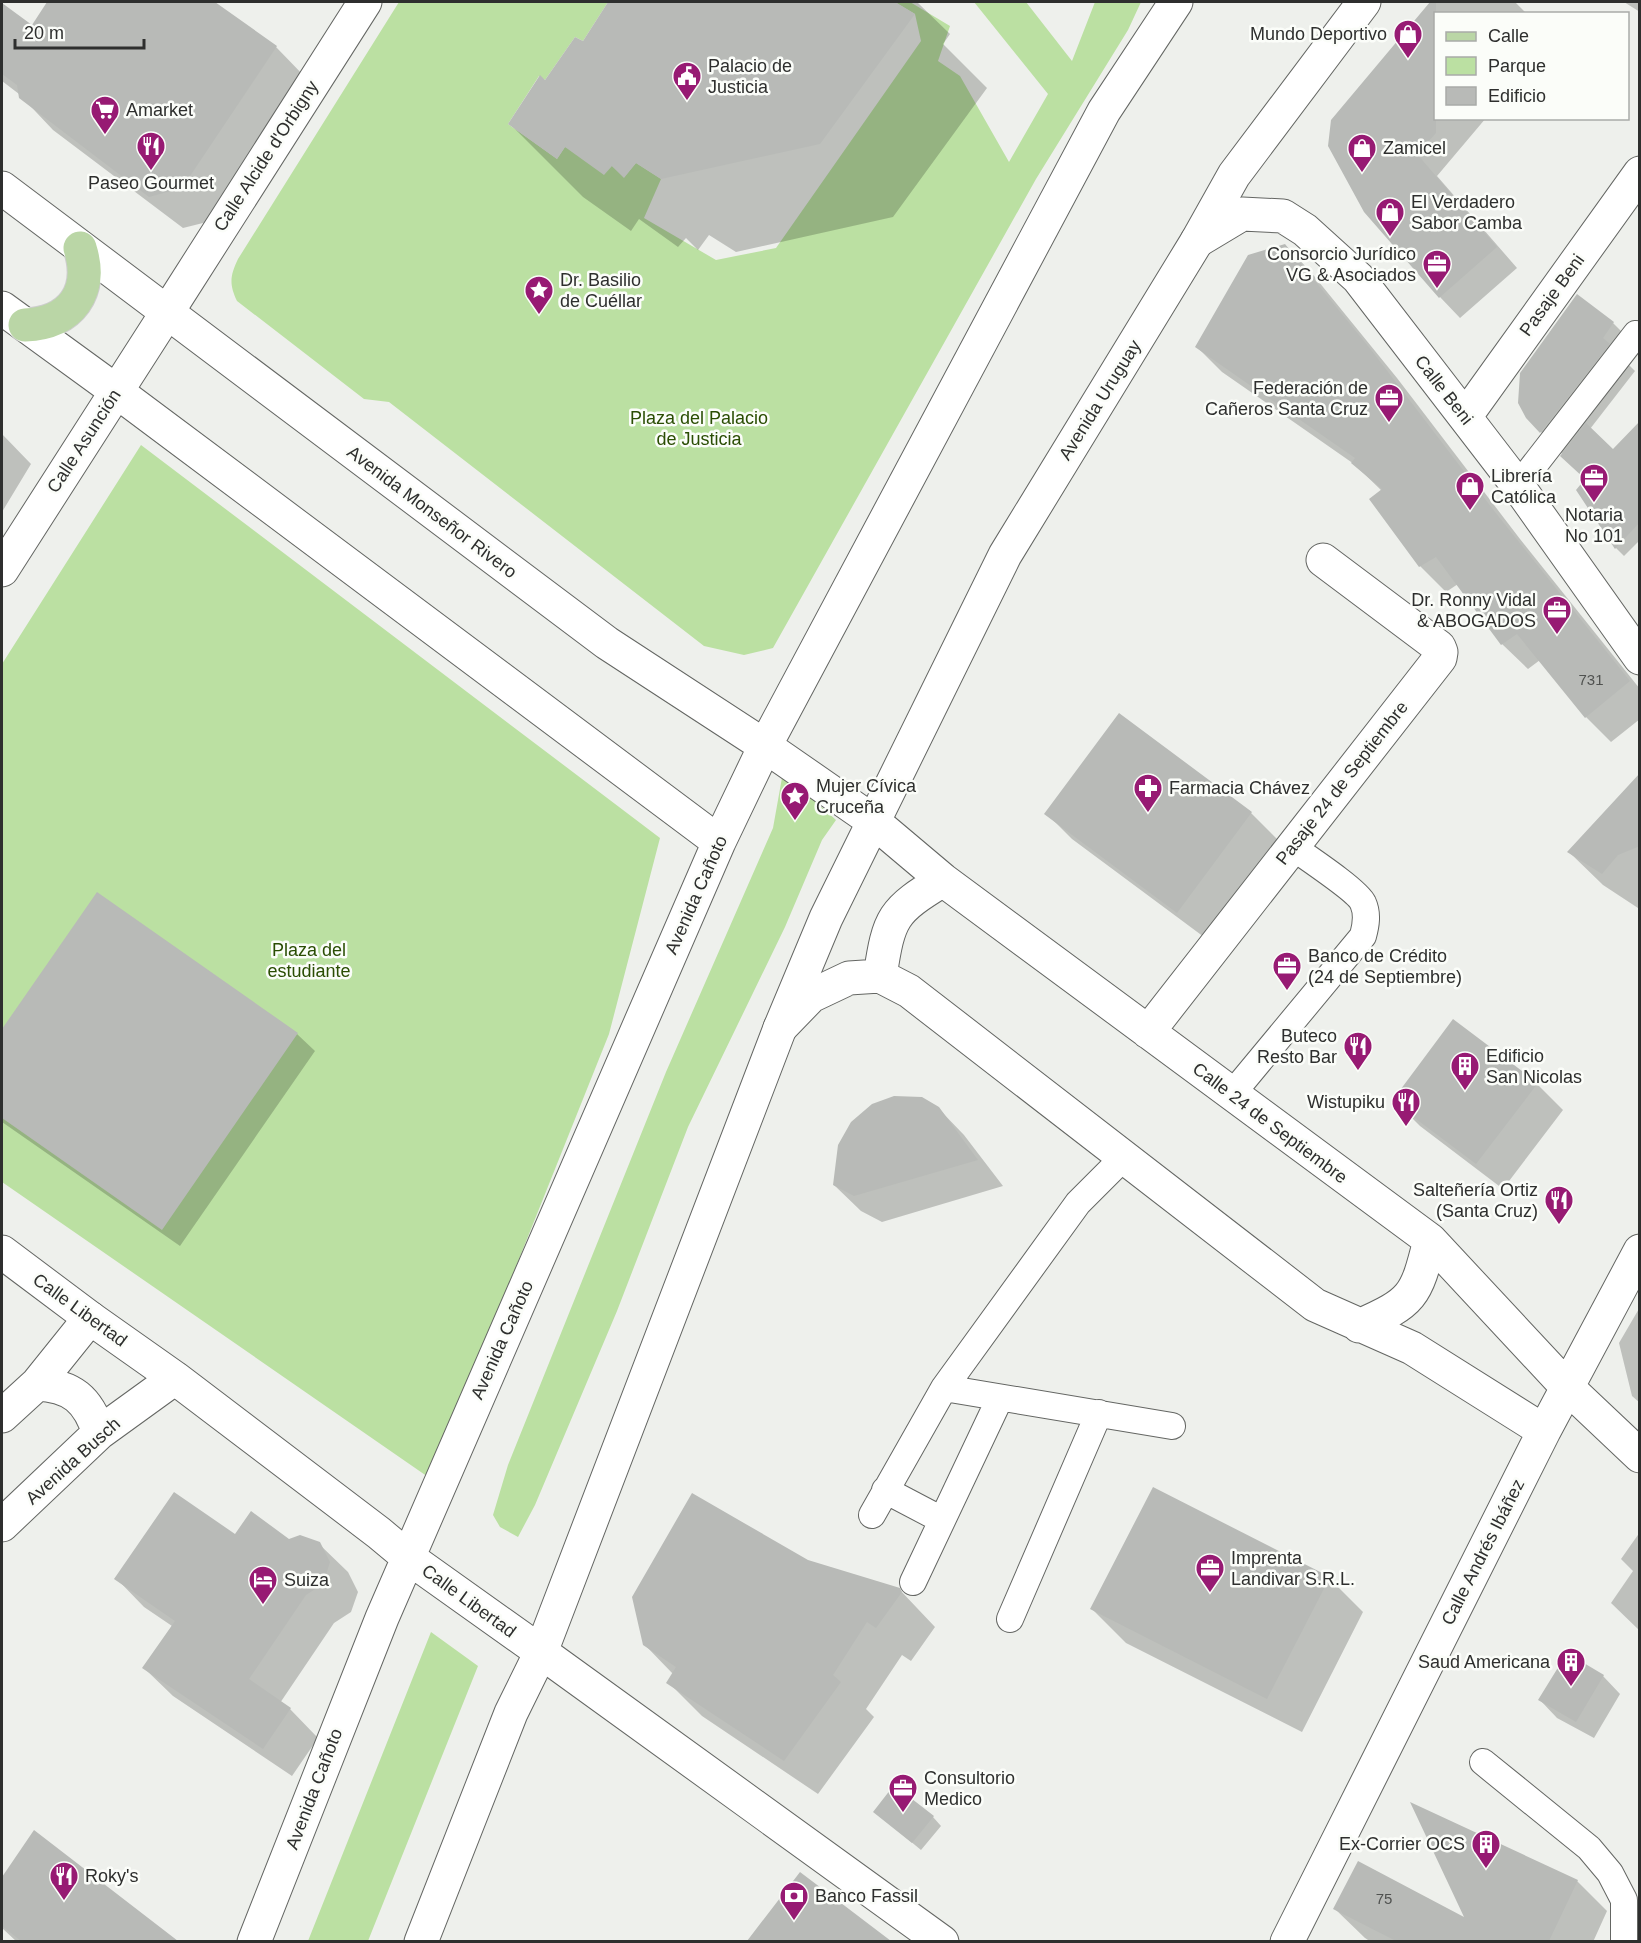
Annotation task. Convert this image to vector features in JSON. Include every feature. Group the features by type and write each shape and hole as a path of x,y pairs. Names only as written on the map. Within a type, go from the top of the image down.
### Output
{"main road":[{"name":"Calle Alcide d'Orbigny","path":"168,311 365,2"},
{"path":"765,746 1104,111 1176,2"},
{"name":"Avenida Uruguay","path":"873,821 1005,555 1197,241 1234,175 1364,2"},
{"name":"Pasaje Beni","path":"1466,417 1640,173"},
{"name":"Avenida Monseñor Rivero","path":"2,188 607,643 765,746 873,821"},
{"name":"Calle Beni","path":"1197,241 1242,214 1283,216 1295,223 1358,278 1518,486 1640,658"},
{"path":"13,316 42,324 57,319 70,309 80,296 85,280 85,264 80,248"},
{"name":"Calle Asunción","path":"2,570 168,311"},
{"path":"13,316 719,842"},
{"name":"Pasaje 24 de Septiembre","path":"1148,1032 1440,658 1442,652 1439,647 1323,560"},
{"name":"Avenida Cañoto","path":"254,1941 382,1618 719,842 765,746"},
{"path":"421,1941 511,1713 541,1652 816,938 873,821"},
{"name":"Calle 24 de Septiembre","path":"873,821 943,880 1430,1240 1567,1388 1640,1456"},
{"path":"879,976 890,924 905,904 943,880"},
{"path":"780,1028 811,996 849,978 879,976 909,991 1315,1305 1412,1348 1544,1431"},
{"path":"1359,1326 1392,1311 1412,1295 1422,1273 1430,1240"},
{"name":"Calle Andrés Ibáñez","path":"1287,1941 1544,1431 1640,1251"},
{"name":"Calle Libertad","path":"2,1252 175,1378 409,1558 942,1941"},
{"path":"2,1416 37,1384 90,1318"},
{"name":"Avenida Busch","path":"2,1525 99,1433 175,1378"},
{"path":"37,1384 54,1385 70,1391 84,1402 94,1416 99,1433"}],"lane":[{"path":"1518,486 1636,334"},
{"path":"1232,1094 1363,936 1367,920 1362,901 1292,846"},
{"path":"872,1515 944,1389 1078,1203 1124,1157"},
{"path":"944,1389 1172,1426"},
{"path":"913,1582 1000,1398"},
{"path":"1010,1619 1099,1413"},
{"path":"885,1490 942,1520"},
{"path":"1483,1762 1589,1848 1610,1873 1624,1900 1624,1941"}],"green space":[{"name":"Plaza del Palacio de Justicia","path":"399,2 608,2 583,41 575,37 545,80 539,76 508,124 557,159 565,147 612,166 624,177 636,163 661,179 644,218 716,260 776,248 921,41 915,14 895,2 910,2 950,26 938,61 960,76 1009,162 1048,94 974,2 1026,2 1072,61 1095,2 1141,2 1128,30 1036,179 773,648 744,655 704,646 389,402 364,399 237,301 232,280 238,259"},
{"name":"Plaza del estudiante","path":"141,445 660,838 609,1034 431,1479 2,1182 2,664"},
{"path":"783,772 836,820 822,840 785,927 688,1127 617,1311 535,1505 518,1537 500,1527 493,1515 508,1465 666,1072 773,828"},
{"path":"431,1632 478,1666 368,1941 308,1941"}],"building":[{"path":"47,2 215,2 277,46 182,188 149,197 19,98 17,85 2,74 2,3 32,25"},
{"name":"Palacio de Justicia","path":"608,2 895,2 915,14 820,144 661,179 636,163 624,178 612,166 604,175 565,147 557,159 508,124 540,75 545,80 575,37 583,41"},
{"path":"1430,2 1436,2 1436,12 1434,12 1434,120 1436,120 1436,133 1417,154 1497,247 1439,298 1364,212 1328,146 1331,120"},
{"path":"1285,244 1372,351 1495,512 1630,681 1585,718 1517,634 1501,645 1436,557 1419,567 1369,499 1382,489 1351,463 1355,458 1195,347 1248,255"},
{"path":"1577,294 1614,322 1603,338 1610,344 1540,433 1526,418 1518,403 1520,373"},
{"path":"1640,421 1640,522 1615,549 1576,490 1585,479 1560,456 1586,423 1613,449"},
{"name":"Farmacia Chávez","path":"1119,713 1252,812 1177,913 1044,814"},
{"path":"1640,773 1640,846 1618,855 1602,874 1567,852"},
{"path":"97,892 298,1033 162,1230 2,1118 2,1029"},
{"name":"Edificio San Nicolas","path":"1453,1019 1538,1083 1476,1164 1392,1101"},
{"path":"894,1096 922,1097 939,1107 978,1160 854,1196 833,1185 838,1145 851,1122 872,1104"},
{"name":"Imprenta Landivar S.R.L.","path":"1153,1487 1330,1577 1267,1699 1090,1609"},
{"path":"174,1492 235,1534 251,1511 289,1539 300,1535 320,1542 330,1562 323,1584 306,1595 249,1679 291,1708 263,1749 142,1668 175,1621 114,1579"},
{"path":"692,1493 808,1560 900,1588 902,1592 876,1628 867,1622 833,1675 841,1682 784,1761 666,1683 676,1667 643,1645 632,1597"},
{"name":"Saud Americana","path":"1567,1653 1604,1675 1576,1722 1538,1700"},
{"name":"Consultorio Medico","path":"894,1785 934,1816 912,1843 873,1812"},
{"name":"Ex-Corrier OCS","path":"1410,1802 1578,1880 1549,1941 1396,1941 1333,1909 1358,1861 1464,1917"},
{"name":"Roky's","path":"34,1830 178,1941 21,1941 2,1926 2,1877"},
{"name":"Banco Fassil","path":"800,1872 841,1903 891,1941 747,1941"}],"place":[{"name":"Mundo Deportivo","path":"1408,60"},
{"name":"Palacio de Justicia","path":"687,102"},
{"name":"Amarket","path":"105,136"},
{"name":"Paseo Gourmet","path":"151,172"},
{"name":"Zamicel","path":"1362,174"},
{"name":"El Verdadero Sabor Camba","path":"1390,238"},
{"name":"Consorcio Jurídico VG & Asociados","path":"1437,290"},
{"name":"Dr. Basilio de Cuéllar","path":"539,316"},
{"name":"Federación de Cañeros Santa Cruz","path":"1389,424"},
{"name":"Notaria No 101","path":"1594,504"},
{"name":"Librería Católica","path":"1470,512"},
{"name":"Dr. Ronny Vidal & ABOGADOS","path":"1557,636"},
{"name":"Farmacia Chávez","path":"1148,814"},
{"name":"Mujer Cívica Cruceña","path":"795,822"},
{"name":"Banco de Crédito (24 de Septiembre)","path":"1287,992"},
{"name":"Buteco Resto Bar","path":"1358,1072"},
{"name":"Edificio San Nicolas","path":"1465,1092"},
{"name":"Wistupiku","path":"1406,1128"},
{"name":"Salteñería Ortiz (Santa Cruz)","path":"1559,1226"},
{"name":"Imprenta Landivar S.R.L.","path":"1210,1594"},
{"name":"Suiza","path":"263,1606"},
{"name":"Saud Americana","path":"1571,1688"},
{"name":"Consultorio Medico","path":"903,1814"},
{"name":"Ex-Corrier OCS","path":"1486,1870"},
{"name":"Roky's","path":"64,1902"},
{"name":"Banco Fassil","path":"794,1922"}]}
